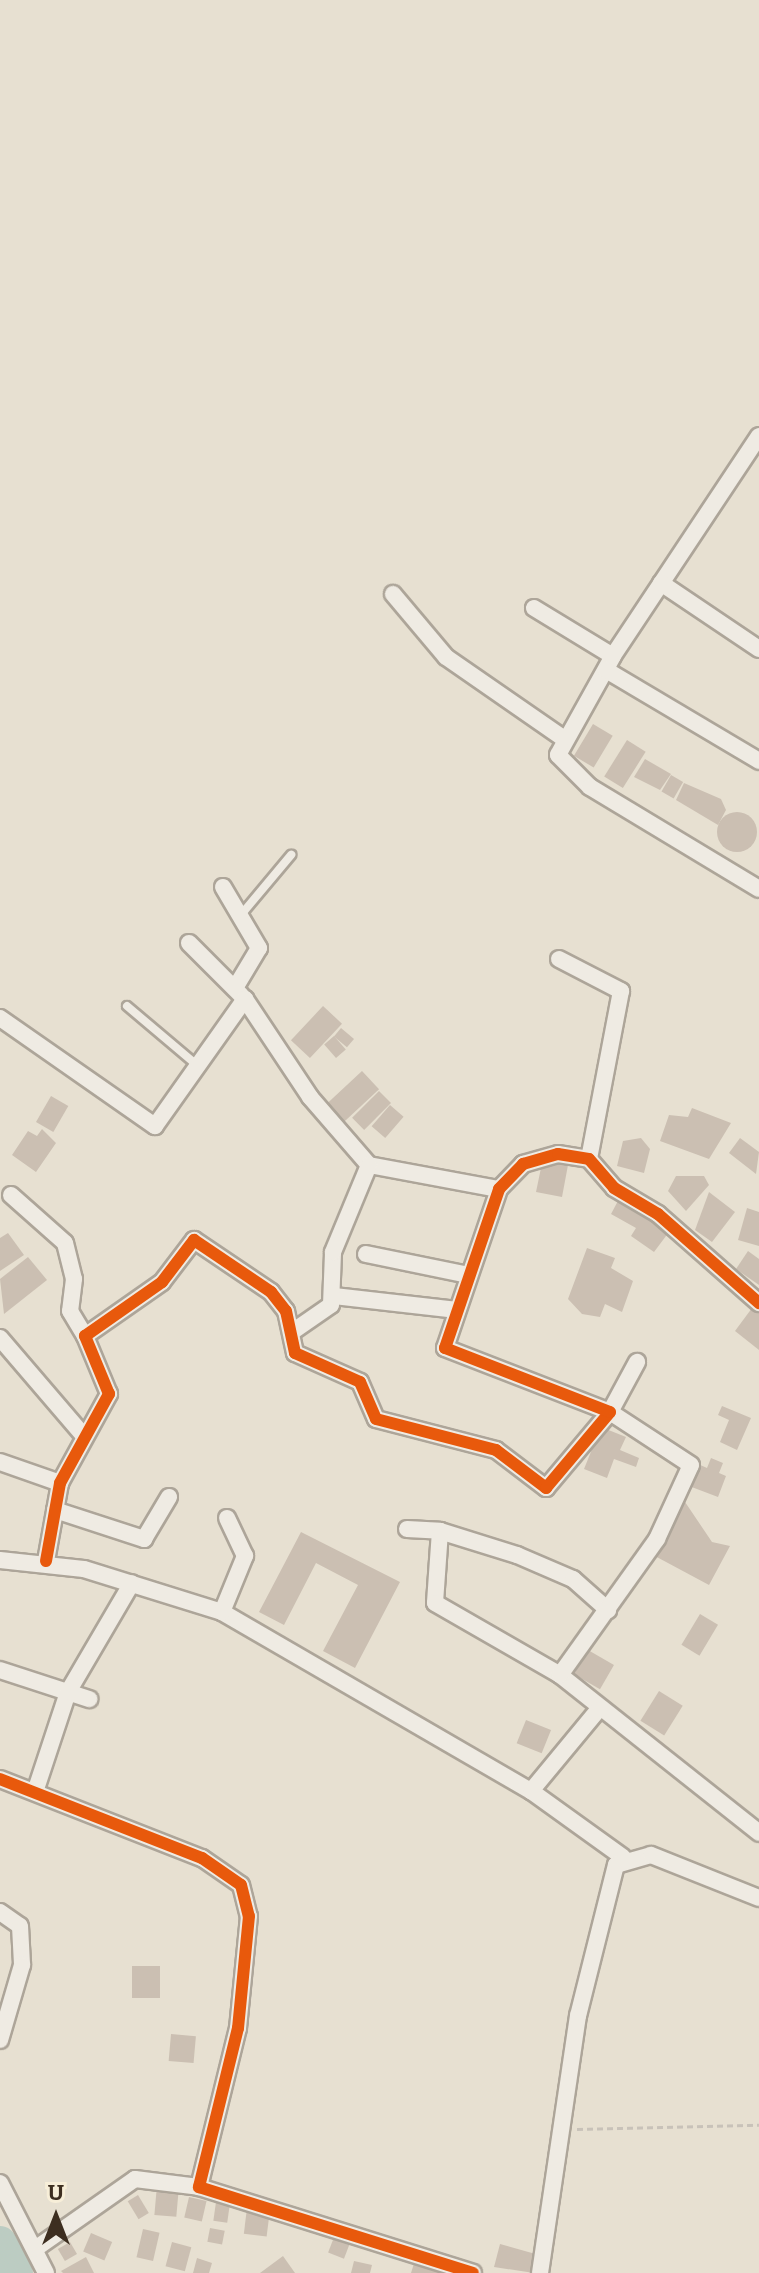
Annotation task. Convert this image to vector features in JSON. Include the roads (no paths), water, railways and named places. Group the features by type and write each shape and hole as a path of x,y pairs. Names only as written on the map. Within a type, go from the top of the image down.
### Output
{"street":[{"path":"759,436 563,738 564,768 759,889"},
{"path":"661,583 759,649"},
{"path":"393,594 446,657 563,738"},
{"path":"534,608 609,663 759,761"},
{"path":"0,1018 150,1126 159,1124 199,1067 240,993 259,948 236,918 223,887"},
{"path":"189,943 240,993 310,1097 369,1165 499,1189"},
{"path":"559,959 621,991 589,1159"},
{"path":"560,1675 657,1539 691,1465 610,1412 447,1352 468,1275 499,1189 533,1158 589,1159 614,1188 658,1214 759,1303"},
{"path":"292,1332 325,1313 334,1296 333,1252 369,1165"},
{"path":"11,1195 65,1243 74,1279 70,1311 85,1336 109,1394 86,1430 60,1483 46,1561"},
{"path":"85,1336 162,1282 196,1240 271,1292 292,1332 295,1353 366,1387 376,1419 496,1450 546,1488 610,1412 637,1362"},
{"path":"366,1254 468,1275"},
{"path":"334,1296 457,1310"},
{"path":"0,1338 86,1430"},
{"path":"0,1462 60,1483"},
{"path":"55,1510 144,1539 169,1497"},
{"path":"222,1612 245,1556 227,1518"},
{"path":"407,1529 440,1531 573,1579 608,1610"},
{"path":"440,1531 432,1600 560,1675 598,1710 759,1833"},
{"path":"0,1560 46,1561 132,1583 222,1612 531,1791 623,1857 666,1859 759,1898"},
{"path":"35,1792 68,1692 132,1583"},
{"path":"0,1670 89,1699"},
{"path":"531,1791 598,1710"},
{"path":"0,1779 202,1858 241,1885 249,1916 238,2028 199,2187"},
{"path":"540,2273 578,2016 610,1882 623,1857"},
{"path":"0,1912 20,1926 22,1965 0,2040"},
{"path":"35,2249 135,2179 199,2187 473,2273"},
{"path":"0,2183 46,2273"}],"lane":[{"path":"236,918 291,855"},
{"path":"127,1006 199,1067"}],"waterway":[{"path":"0,2243 16,2273"}]}
